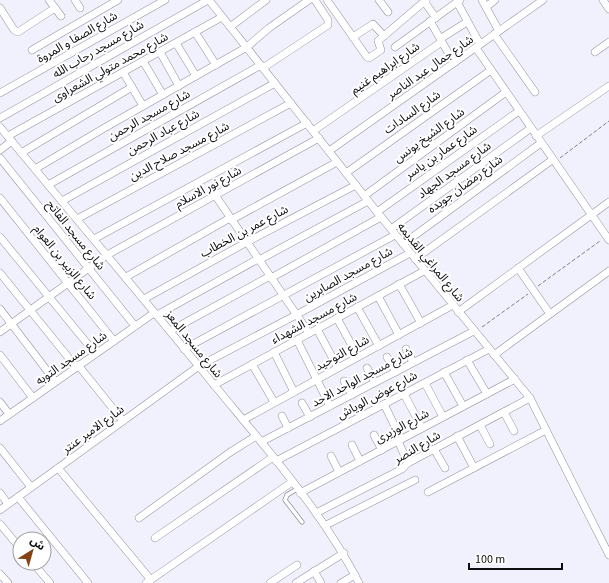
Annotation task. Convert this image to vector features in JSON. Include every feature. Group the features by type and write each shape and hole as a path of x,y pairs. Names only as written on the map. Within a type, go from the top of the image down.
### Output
{"street":[{"path":"75,0 80,8"},
{"path":"32,50 118,0"},
{"name":"شارع الصفا و المروة","path":"0,93 165,0"},
{"path":"230,27 266,0"},
{"path":"35,169 247,47 274,24 309,0"},
{"name":"شارع مسجد الرحمن","path":"48,185 262,67 328,25 328,20 315,0"},
{"path":"327,0 367,57 370,57 381,50 377,42 426,0"},
{"path":"379,0 388,12"},
{"path":"426,0 426,4 441,40 454,62"},
{"path":"482,0 497,32 535,92"},
{"path":"486,7 496,0"},
{"name":"شارع جمال عبد الناصر","path":"329,152 543,0"},
{"path":"603,0 609,9"},
{"name":"شارع المراغي القديمه","path":"211,1 222,17 402,244 530,398 609,555"},
{"name":"شارع مسجد رحاب الله","path":"0,118 211,1"},
{"path":"395,47 458,1 478,46 491,70 608,238"},
{"path":"0,8 13,29 18,32 54,3 61,16"},
{"name":"شارع محمد متولي الشعراوى","path":"0,150 10,139 123,72 222,17"},
{"name":"شارع ابراهيم غنيم","path":"313,131 440,43 443,37 467,22"},
{"path":"353,37 373,24 384,36"},
{"path":"196,32 216,65"},
{"path":"595,52 609,42"},
{"path":"176,43 196,76"},
{"path":"160,52 179,86"},
{"path":"144,61 163,95"},
{"name":"شارع السادات","path":"346,173 491,70"},
{"path":"123,72 143,106"},
{"name":"شارع عباد الرحمن","path":"62,200 275,83"},
{"path":"536,136 609,86"},
{"path":"21,153 132,87"},
{"name":"شارع الشيخ يونس","path":"259,260 366,198 506,92"},
{"name":"شارع مسجد صلاح الدين","path":"77,218 291,103"},
{"name":"شارع عمار بن ياسر","path":"170,332 271,277 379,214 519,111"},
{"path":"94,239 307,123"},
{"name":"شارع مسجد المعز","path":"0,127 107,254 259,439 326,525 344,553 359,583"},
{"name":"شارع مسجد الجهاد","path":"184,349 284,296 393,232 531,128"},
{"name":"شارع نور الاسلام","path":"0,332 107,254 319,138"},
{"name":"شارع رمضان جويده","path":"402,244 541,143"},
{"name":"شارع مسجد الفاتح","path":"0,158 135,326"},
{"path":"415,259 553,161"},
{"path":"126,277 337,162"},
{"name":"شارع عمر بن الخطاب","path":"144,299 246,242 356,185"},
{"path":"215,195 309,333"},
{"name":"شارع الزبير بن العوام","path":"0,198 114,340"},
{"path":"458,312 609,202"},
{"path":"0,237 96,353"},
{"name":"شارع مسجد الصابرين","path":"199,366 410,253"},
{"name":"شارع مسجد التوبه","path":"0,421 135,326 259,260"},
{"path":"518,268 550,314"},
{"name":"شارع مسجد الشهداء","path":"214,385 424,271"},
{"name":"شارع عوض الوياش","path":"155,538 274,459 404,394 467,360 491,352 550,314 609,271"},
{"path":"0,273 123,421"},
{"path":"399,284 421,323"},
{"path":"378,296 399,335"},
{"name":"شارع التوحيد","path":"243,420 453,305"},
{"path":"358,307 379,346"},
{"path":"0,309 55,382"},
{"path":"337,318 358,357"},
{"path":"317,329 338,368"},
{"name":"شارع مسجد الواحد الاحد","path":"139,518 229,453 288,428 413,362 474,332"},
{"path":"297,340 330,406"},
{"path":"406,349 413,362"},
{"path":"274,352 294,392"},
{"path":"0,355 33,398"},
{"path":"387,357 396,372"},
{"path":"467,360 487,394"},
{"path":"252,364 274,402"},
{"name":"شارع الامير عنتر","path":"0,510 199,366"},
{"path":"367,368 375,382"},
{"path":"444,372 463,406"},
{"name":"شارع الوزيرى","path":"299,491 382,450 463,406 515,380"},
{"path":"344,381 352,394"},
{"path":"425,383 443,417"},
{"path":"404,394 422,428"},
{"name":"شارع النصر","path":"316,513 402,469 408,463 530,398"},
{"path":"0,402 9,414"},
{"path":"302,402 310,417"},
{"path":"384,404 400,440 408,463"},
{"path":"504,412 514,431"},
{"path":"282,416 288,428"},
{"path":"480,425 490,444"},
{"path":"428,492 546,430"},
{"path":"374,435 382,450"},
{"path":"457,436 474,468"},
{"path":"352,445 360,461"},
{"path":"0,448 31,487"},
{"path":"434,449 445,468"},
{"path":"331,456 339,472"},
{"path":"58,468 148,581 292,482"},
{"path":"326,525 415,480"},
{"path":"0,494 8,504"},
{"path":"18,497 88,583"},
{"path":"0,524 12,538"},
{"path":"296,583 344,553"},
{"path":"270,583 297,565"},
{"path":"40,571 50,583"},
{"path":"314,571 321,583"},
{"path":"0,574 8,583"},
{"path":"341,583 355,575"}],"lane":[{"path":"299,491 287,495 285,500 302,522"}],"path":[{"path":"553,161 609,121"},
{"path":"474,332 608,238"}]}
